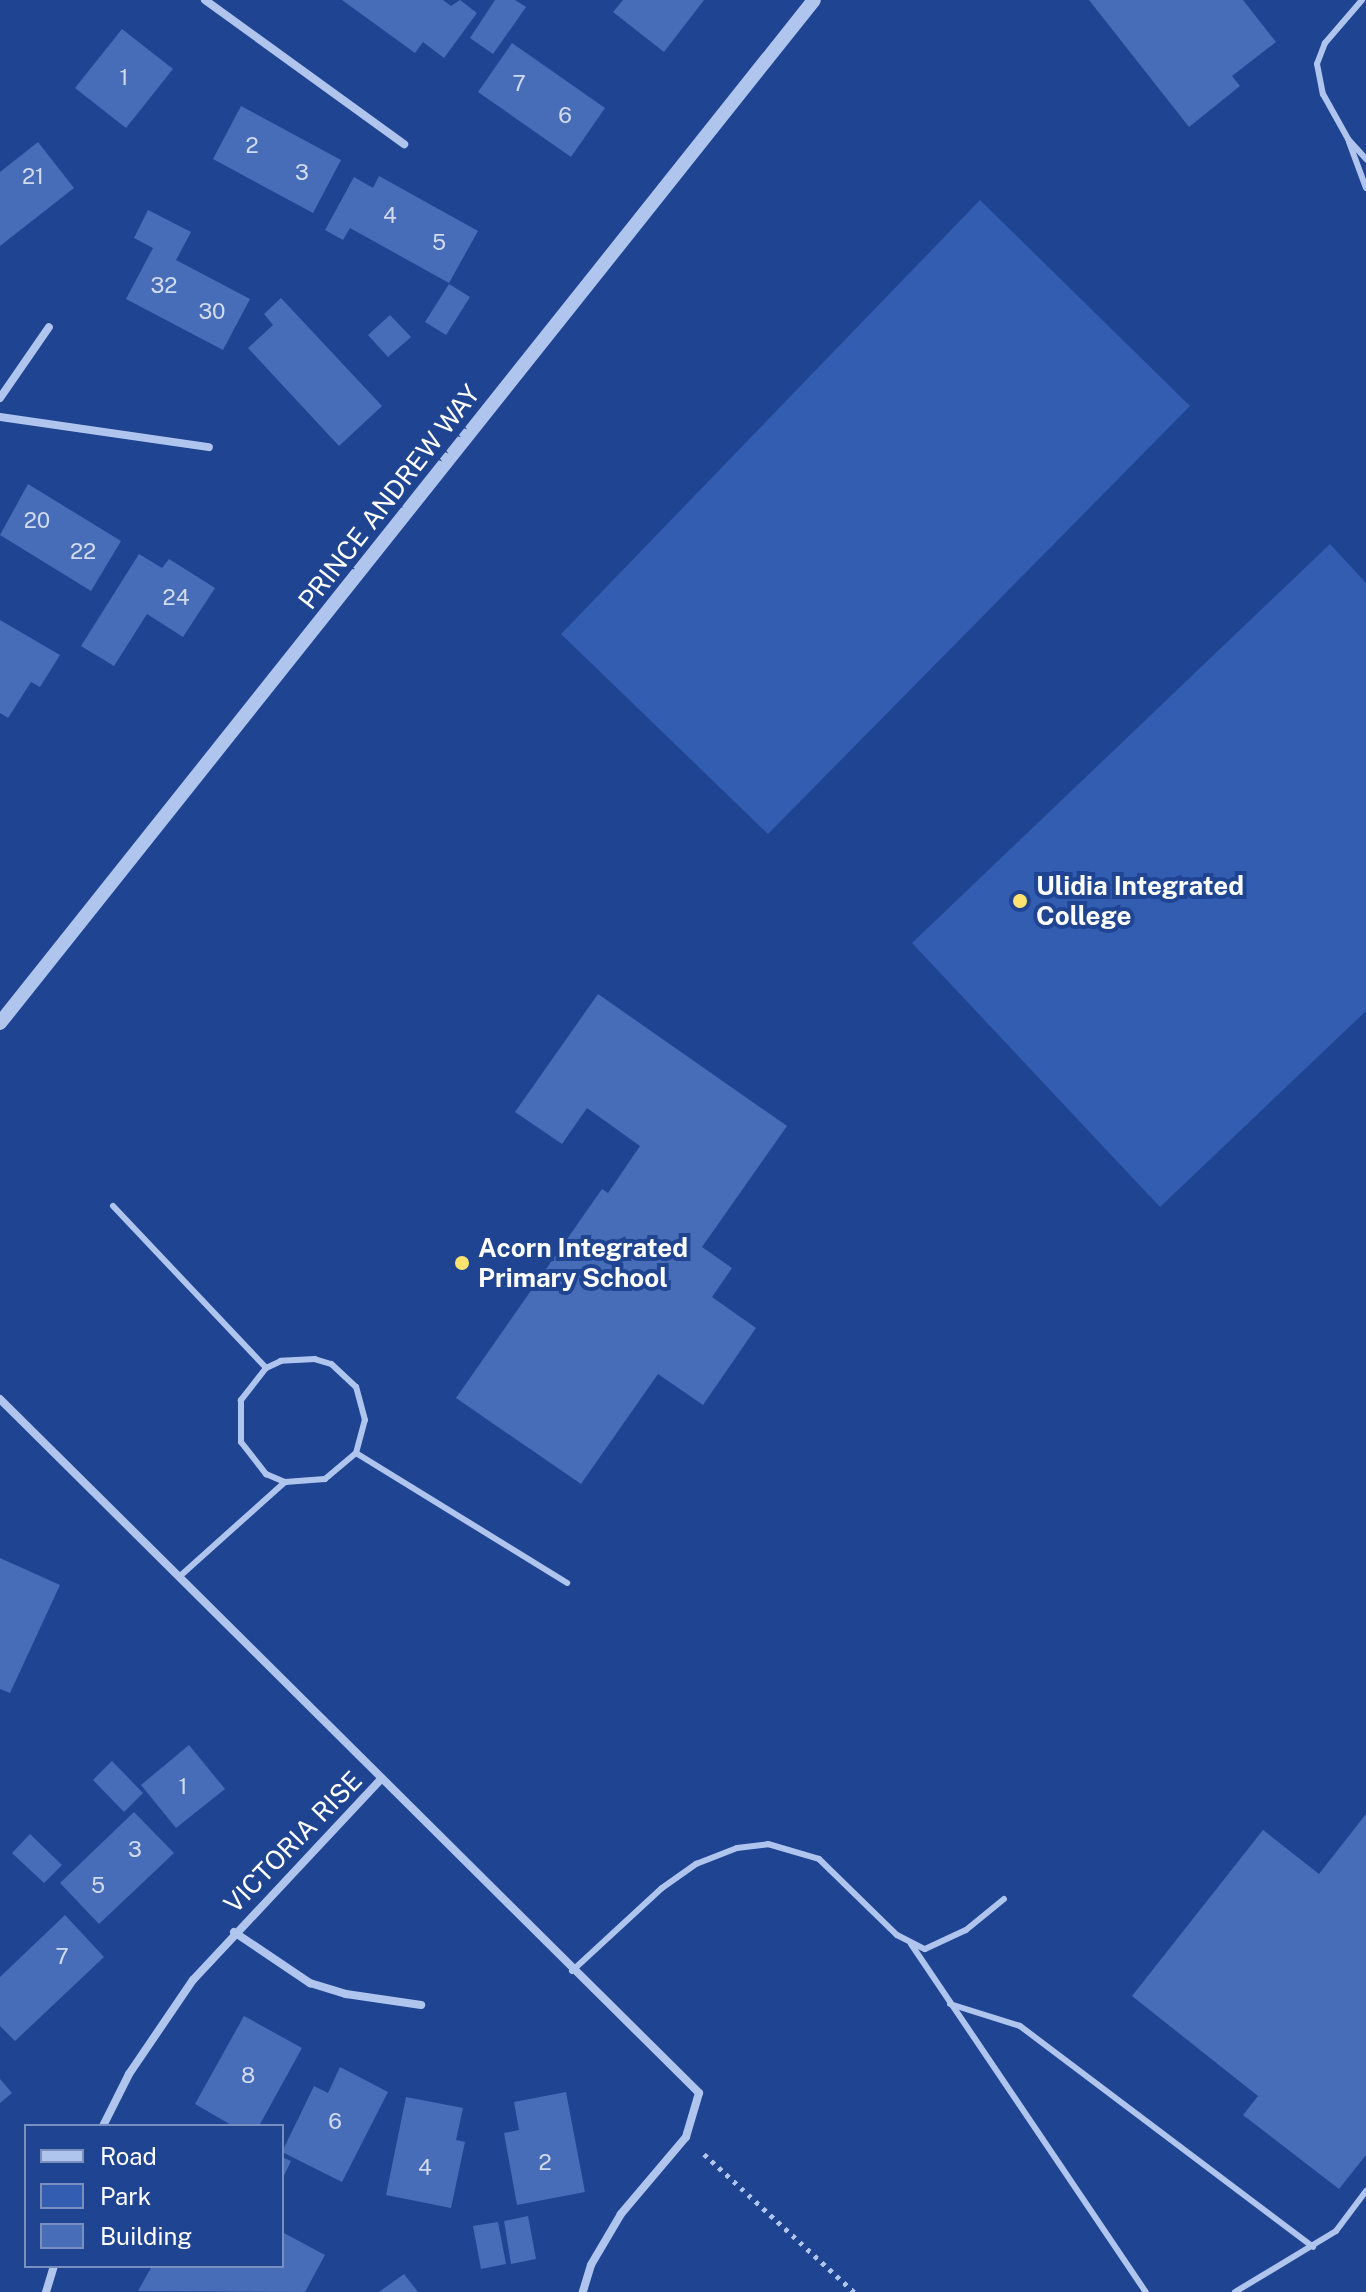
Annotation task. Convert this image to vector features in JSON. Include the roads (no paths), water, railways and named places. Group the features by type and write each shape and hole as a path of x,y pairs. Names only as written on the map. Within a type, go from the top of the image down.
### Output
{"street":[{"path":"205,0 404,144"},
{"name":"PRINCE ANDREW WAY","path":"0,1023 814,0"},
{"path":"0,398 49,327"},
{"path":"0,417 209,447"},
{"path":"0,1399 572,1971 699,2093 686,2137 621,2214 591,2265 583,2292"},
{"name":"VICTORIA RISE","path":"104,2124 154,2034 234,1932 381,1779"},
{"name":"VICTORIA RISE","path":"234,1932 310,1983 346,1994 421,2005"},
{"path":"46,2292 53,2268"}],"lane":[{"path":"1362,0 1325,43 1317,64 1323,94 1348,139 1366,188"},
{"path":"1348,139 1366,159"},
{"path":"113,1206 266,1368"},
{"path":"178,1578 285,1482 325,1479 356,1453 365,1420 356,1387 345,1374 315,1359 281,1361 266,1368 241,1400 238,1421 251,1459 285,1482"},
{"path":"356,1453 567,1583"},
{"path":"572,1971 662,1888 696,1864 737,1848 768,1844 819,1859 910,1944 1146,2292"},
{"path":"910,1944 925,1949 941,1945 1004,1899"},
{"path":"950,2004 1020,2026 1313,2247"},
{"path":"1235,2292 1336,2231 1366,2191"}],"place":[{"name":"Ulidia Integrated College","path":"1020,901"},
{"name":"Acorn Integrated Primary School","path":"462,1263"}]}
